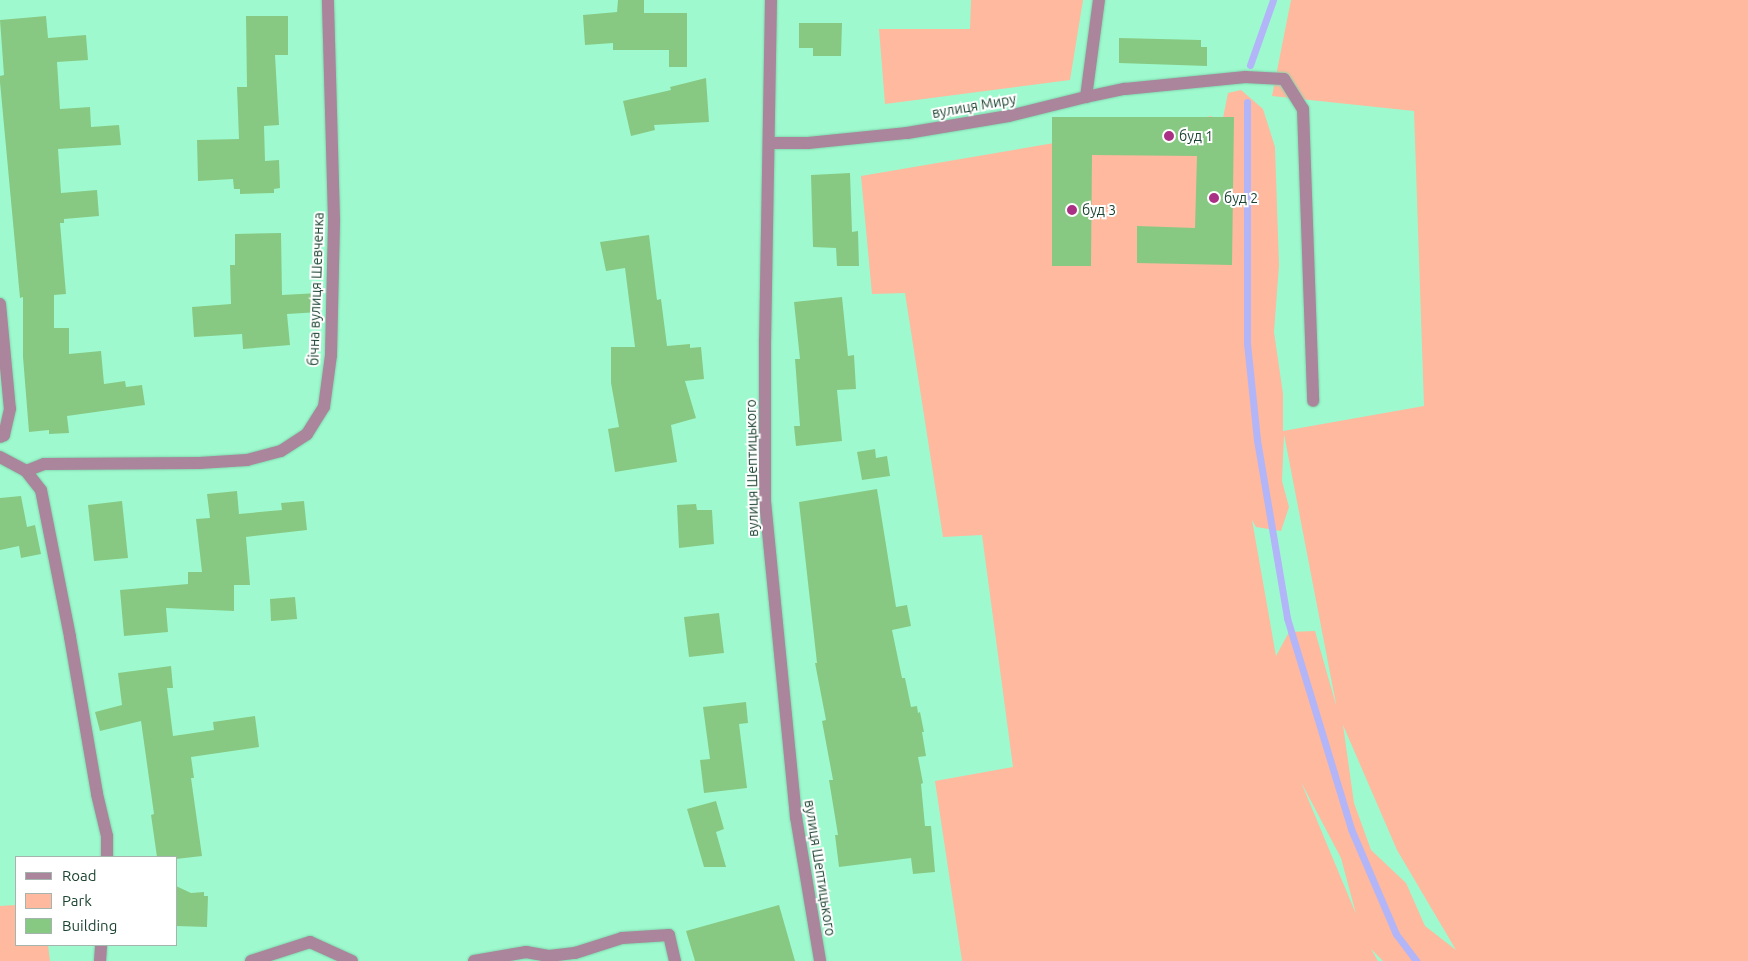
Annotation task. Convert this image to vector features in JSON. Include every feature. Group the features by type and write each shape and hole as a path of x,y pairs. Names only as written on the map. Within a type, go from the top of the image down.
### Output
{"street":[{"name":"бічна вулиця Шевченка","path":"26,471 44,464 199,463 247,460 281,451 307,434 324,407 331,355 334,219 328,0"},
{"name":"вулиця Шептицького","path":"770,0 765,341 765,501 796,817 820,961"},
{"path":"1086,97 1099,0"},
{"name":"вулиця Миру","path":"769,143 808,143 907,133 1009,116 1125,89 1245,77 1284,79 1303,108 1313,401"},
{"path":"0,304 10,409 4,435 0,437"},
{"path":"0,457 26,471 42,490 97,794 107,836 107,856"},
{"path":"474,961 526,952 549,956 575,953 622,938 669,935 675,961"},
{"path":"251,961 310,942 352,961"},
{"path":"100,961 102,946"}],"green space":[{"path":"971,0 1083,0 1070,80 885,104 879,29 970,29"},
{"path":"1291,0 1748,0 1748,961 1383,961 1371,949 1378,961 962,961 935,781 1013,767 982,535 943,537 905,293 872,294 861,176 1212,116 1216,153 1228,93 1241,90 1263,109 1275,147 1279,265 1274,332 1283,394 1283,431 1424,406 1414,111 1272,96","holes":["1284,434 1336,704 1336,705 1315,631 1289,632 1276,656 1252,520 1256,527 1281,531 1289,507 1282,481","1343,725 1397,850 1456,950 1425,926 1406,883 1371,850 1354,803","1301,782 1341,858 1356,914"]},
{"path":"15,905 15,946 48,946 50,961 0,961 0,906"}],"building":[{"path":"618,0 644,0 644,13 687,13 687,67 669,67 669,50 613,50 613,43 585,45 583,15 617,12"},
{"path":"46,16 48,38 86,35 88,60 57,62 60,109 90,107 91,127 119,125 121,145 58,149 61,193 97,190 99,216 64,219 64,223 60,223 66,294 54,295 54,328 69,328 69,354 101,351 104,384 125,381 126,387 142,385 145,405 67,416 69,433 49,434 49,430 29,432 23,357 23,297 20,298 0,82 0,76 4,75 0,20"},
{"path":"246,16 288,16 288,55 275,55 279,125 264,126 265,161 279,160 280,188 274,189 274,193 240,194 240,189 234,189 233,179 198,181 197,140 239,139 237,87 247,87"},
{"path":"799,23 842,23 841,56 813,56 813,48 799,48"},
{"path":"1119,38 1201,40 1201,47 1207,47 1207,66 1119,63"},
{"path":"706,78 709,122 654,125 655,130 631,136 623,101 671,90 670,87"},
{"path":"1052,117 1234,117 1232,265 1137,263 1137,226 1195,228 1197,156 1092,155 1091,266 1052,266"},
{"path":"850,173 852,232 858,231 859,266 837,266 836,248 813,247 811,175"},
{"path":"281,233 282,295 319,293 320,312 287,314 290,345 243,349 242,334 194,337 192,307 231,304 230,265 235,265 235,234"},
{"path":"649,235 657,300 661,299 667,346 690,344 690,348 701,347 704,379 685,381 696,418 671,425 677,462 615,472 608,429 619,427 611,383 611,347 635,347 625,268 606,271 600,242"},
{"path":"842,297 848,356 854,355 856,389 837,390 842,441 796,446 794,426 800,426 795,359 800,359 794,302"},
{"path":"875,449 876,458 887,456 890,476 862,480 857,452"},
{"path":"877,489 896,607 907,605 911,626 892,630 902,678 905,678 911,707 917,706 924,732 922,732 926,756 918,757 923,783 921,784 925,826 931,826 935,872 913,874 911,858 839,867 835,835 838,835 829,780 833,780 822,721 826,720 815,663 817,663 799,502"},
{"path":"237,491 239,514 282,510 281,503 304,501 307,530 246,537 250,585 234,585 234,611 166,608 168,632 124,636 120,590 188,584 188,572 202,572 196,519 210,518 207,494"},
{"path":"21,496 27,527 35,525 41,554 21,558 19,546 0,550 0,498"},
{"path":"122,501 128,558 94,561 88,505"},
{"path":"696,504 697,510 712,510 714,544 679,548 677,505"},
{"path":"295,597 297,619 271,621 270,599"},
{"path":"719,613 724,653 689,657 684,617"},
{"path":"171,666 173,688 167,688 173,736 214,730 213,722 255,716 259,747 191,757 194,778 191,778 202,856 178,859 178,856 157,856 151,815 154,814 141,721 100,731 95,712 122,705 118,673"},
{"path":"746,702 748,723 739,724 747,788 704,793 700,760 710,759 703,707"},
{"path":"716,801 724,829 716,832 726,867 704,867 687,809"},
{"path":"178,887 191,893 204,892 204,896 208,896 207,927 178,926"},
{"path":"779,905 795,961 695,961 686,931"}],"waterway":[{"path":"1250,65 1273,0"},
{"path":"1247,102 1247,343 1257,440 1287,618 1351,829 1396,934 1416,961"}],"place":[{"name":"буд 1","path":"1169,136"},
{"name":"буд 2","path":"1214,198"},
{"name":"буд 3","path":"1072,210"}]}
